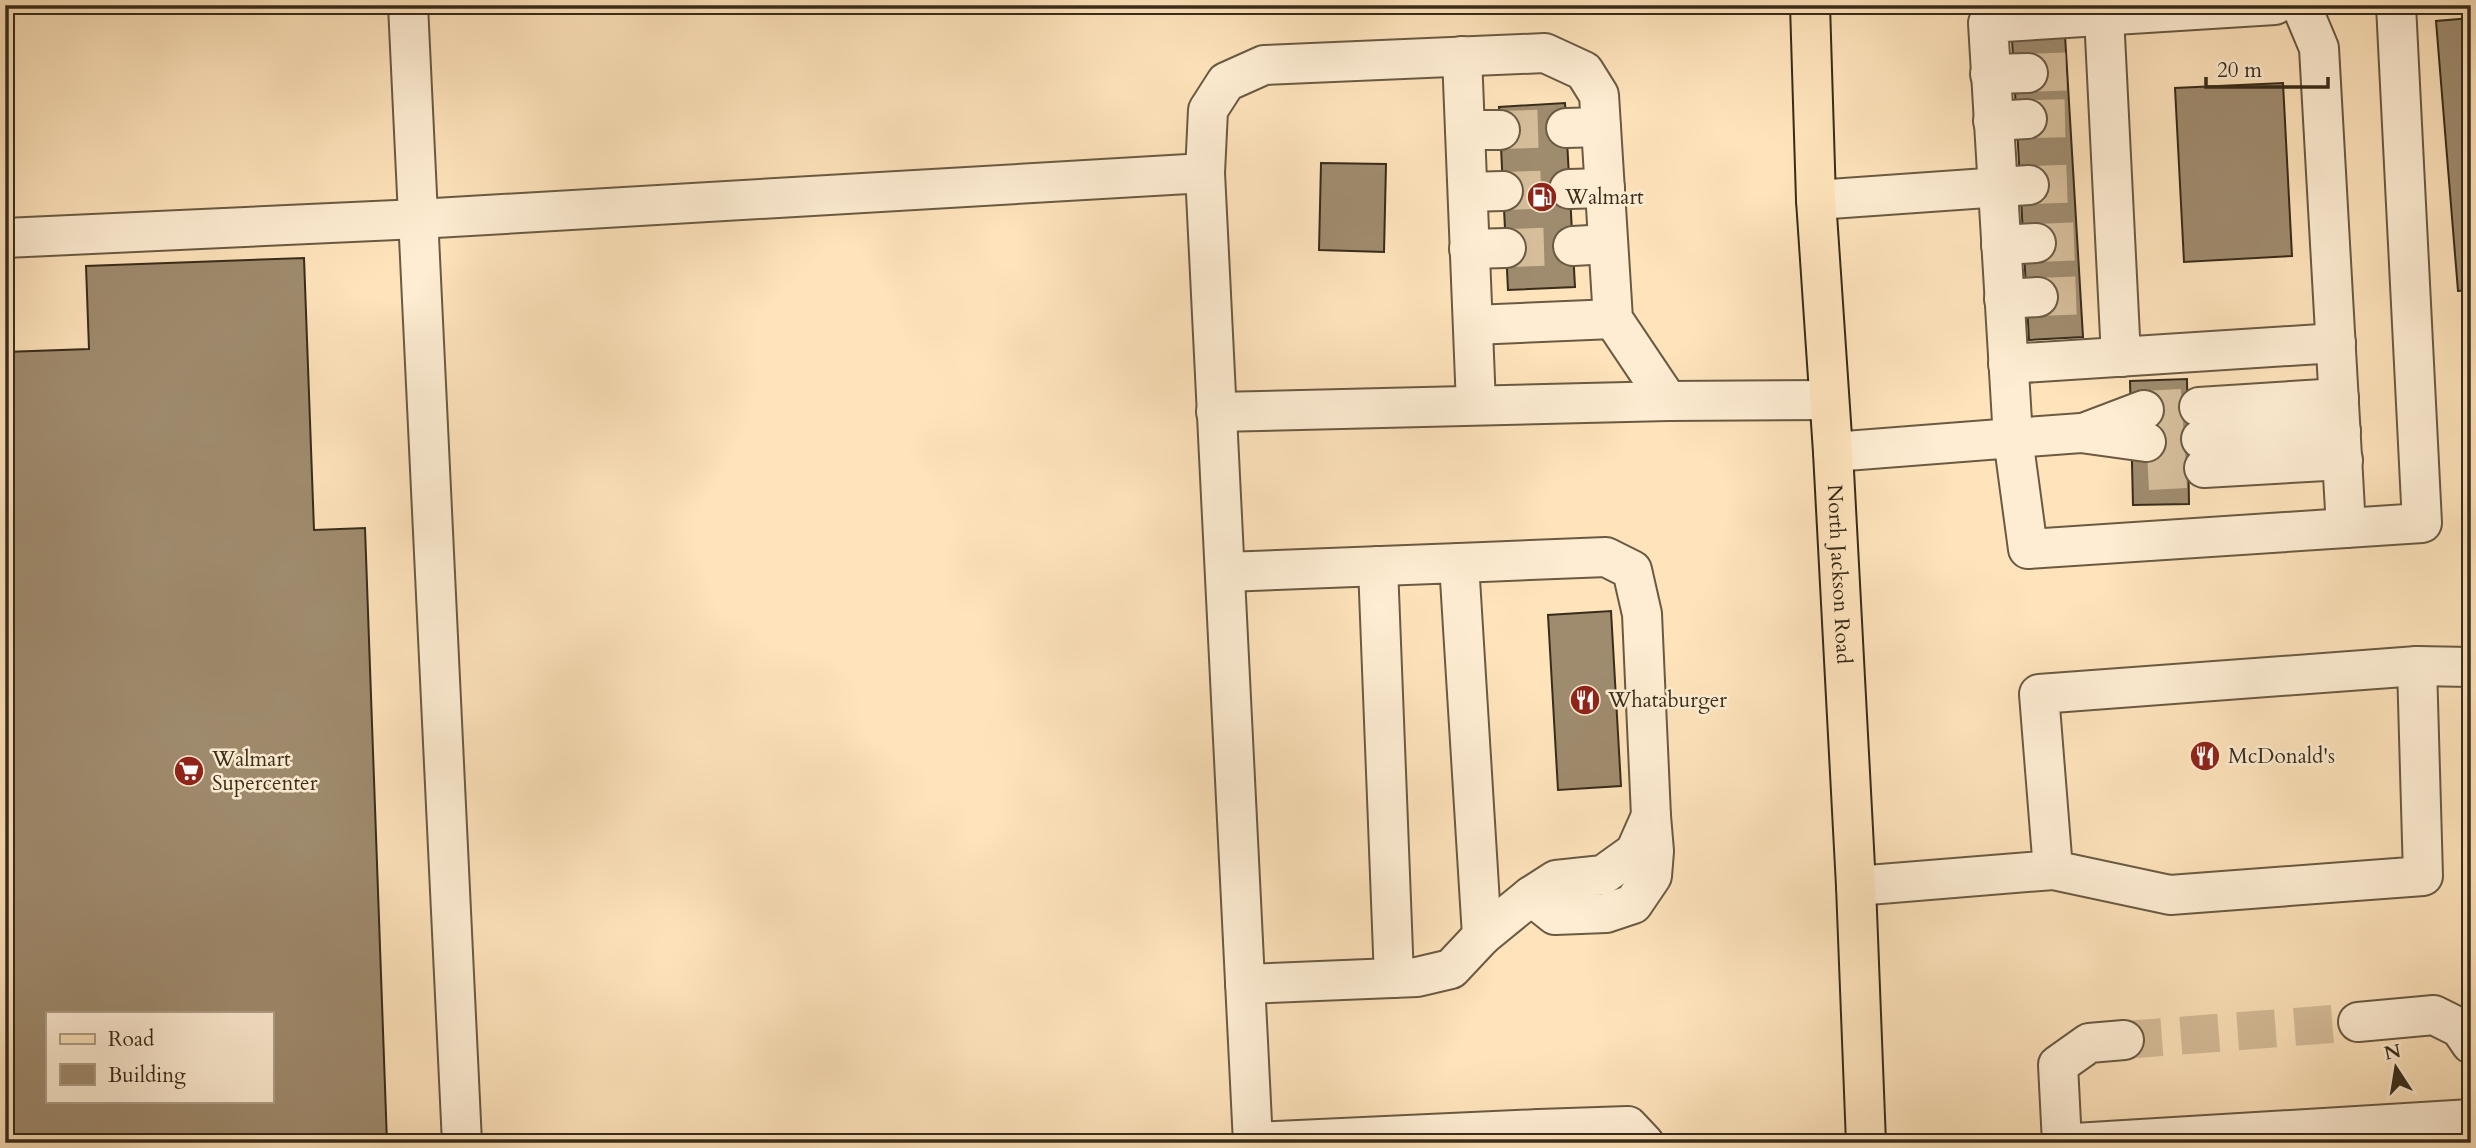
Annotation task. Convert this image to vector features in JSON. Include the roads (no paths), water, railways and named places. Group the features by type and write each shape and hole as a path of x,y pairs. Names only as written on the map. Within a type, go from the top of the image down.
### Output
{"main road":[{"name":"North Jackson Road","path":"1810,5 1816,200 1833,452 1856,886 1866,1143"}],"lane":[{"path":"408,5 462,1143"},
{"path":"2274,5 1988,23 2009,74 2021,298 2008,364 2012,438 2028,549 2422,523 2396,5"},
{"path":"2301,5 2319,48 2346,528"},
{"path":"2104,16 2092,70 2099,240 2103,294 2120,357"},
{"path":"1644,1143 1628,1126 1540,1136 1253,1142 1205,173 1208,110 1226,82 1264,65 1545,52 1584,71 1599,94 1583,127 1591,245 1613,319 1668,401"},
{"path":"1462,56 1482,130 1488,248 1473,325 1476,405"},
{"path":"5,238 418,219 1205,173"},
{"path":"1816,200 2013,186"},
{"path":"1473,325 1613,319"},
{"path":"2008,364 2336,343"},
{"path":"1216,412 1668,401 1829,400"},
{"path":"2341,430 2201,438 2341,430"},
{"path":"1833,452 2081,433 2146,441 2081,433"},
{"path":"1225,572 1606,557 1632,570 1642,614 1651,816 1635,852 1602,875 1556,880 1531,895 1482,936 1451,969 1417,977 1245,984"},
{"path":"1459,563 1482,936"},
{"path":"1378,566 1394,978"},
{"path":"1856,886 2053,870 2170,895 2423,876 2417,666"},
{"path":"2053,870 2039,694 2417,666 2471,667"},
{"path":"2358,1022 2434,1015 2460,1028 2471,1044"},
{"path":"2062,1143 2058,1065 2089,1043 2124,1040"},
{"path":"2075,1143 2471,1119"}],"tunnel":[{"path":"2028,73 2078,71"},
{"path":"2027,119 2080,118"},
{"path":"1500,130 1566,128"},
{"path":"2029,185 2085,183"},
{"path":"1503,191 1569,189"},
{"path":"2036,243 2084,241"},
{"path":"1506,248 1573,246"},
{"path":"2038,297 2089,295"},
{"path":"2144,410 2199,407"},
{"path":"2146,442 2201,439"},
{"path":"2148,471 2204,468"},
{"path":"2124,1040 2358,1022"}],"place":[{"name":"Walmart","path":"1542,197"},
{"name":"Whataburger","path":"1585,700"},
{"name":"McDonald's","path":"2205,756"},
{"name":"Walmart Supercenter","path":"189,771"}]}
